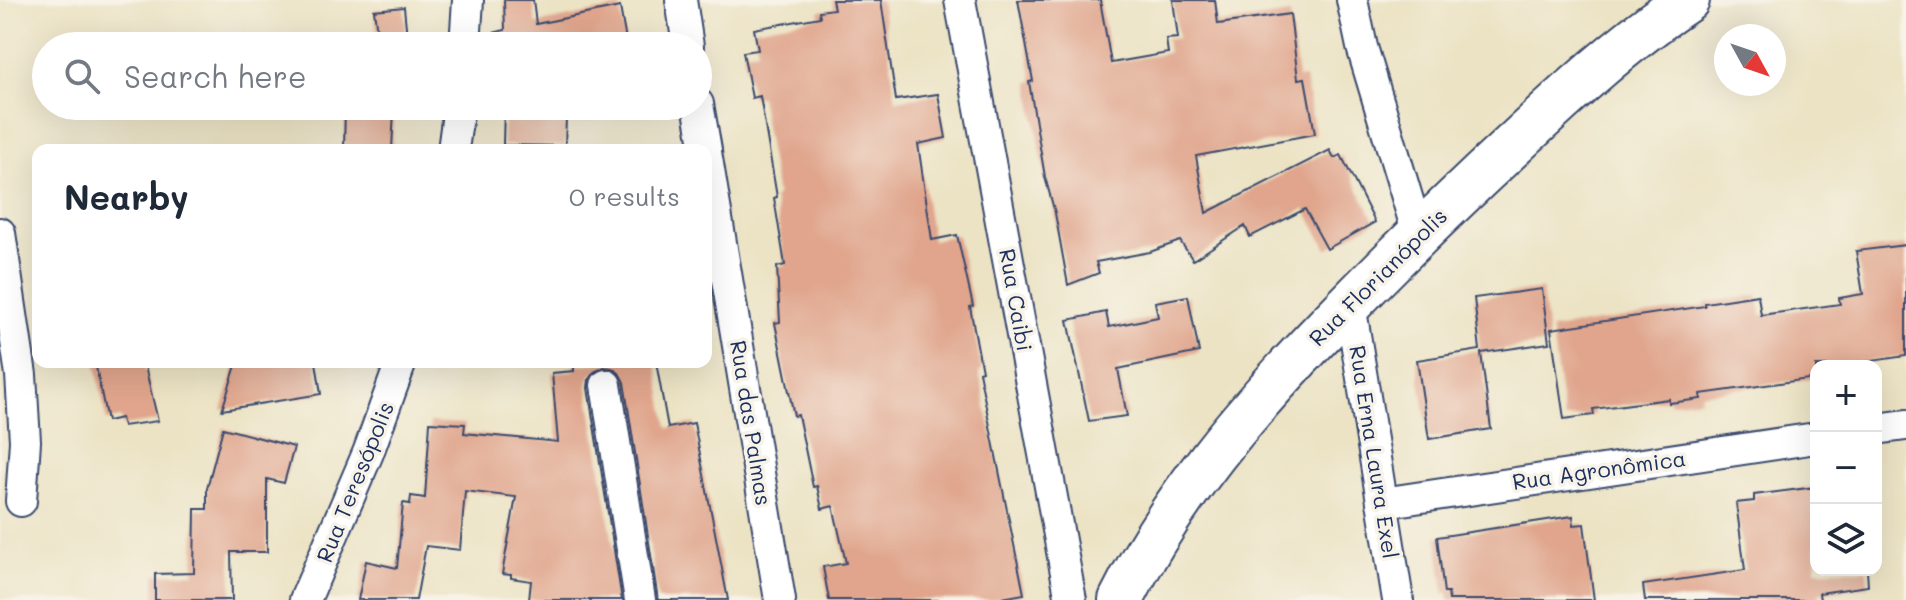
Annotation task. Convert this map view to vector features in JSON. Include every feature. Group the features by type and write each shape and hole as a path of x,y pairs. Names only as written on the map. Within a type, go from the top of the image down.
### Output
{"main road":[{"name":"Rua Florianópolis","path":"1121,600 1137,567 1177,502 1268,389 1418,234 1551,108 1622,48 1687,0"}],"street":[{"path":"466,32 468,0"},
{"path":"681,0 686,32"},
{"name":"Rua Caibi","path":"960,0 1071,600"},
{"path":"1352,0 1362,47 1418,234"},
{"path":"454,144 457,120"},
{"name":"Rua das Palmas","path":"701,120 705,144"},
{"name":"Rua das Palmas","path":"712,187 780,600"},
{"path":"0,233 21,375 25,441 21,501"},
{"name":"Rua Erna Laura Exel","path":"1350,304 1398,600"},
{"name":"Rua Teresópolis","path":"305,600 352,492 399,368"},
{"path":"606,385 640,600"},
{"path":"1882,428 1906,425"},
{"name":"Rua Agronômica","path":"1382,503 1810,439"}],"building":[{"path":"504,0 533,0 536,24 620,7 624,32 497,32 505,30"},
{"path":"832,0 881,0 896,100 938,94 946,138 918,144 932,240 957,235 973,306 970,307 982,371 979,372 1024,594 991,600 829,600 823,567 846,563 833,506 822,509 817,486 813,487 798,415 794,416 775,323 780,322 777,267 785,265 774,198 777,197 760,96 752,98 743,52 758,50 754,29 820,17 819,11 834,9"},
{"path":"1018,0 1100,0 1111,63 1168,53 1166,39 1178,38 1173,0 1215,0 1218,24 1290,14 1298,79 1305,78 1315,134 1196,156 1206,213 1330,150 1334,158 1341,155 1375,222 1327,249 1305,209 1250,237 1245,226 1193,260 1180,241 1150,252 1096,262 1099,273 1068,285 1045,177 1029,82 1033,81"},
{"path":"404,7 406,32 377,32 374,10"},
{"path":"345,120 393,120 392,144 344,144"},
{"path":"504,120 566,120 565,144 503,144"},
{"path":"1906,245 1906,356 1879,360 1810,360 1810,379 1700,394 1701,399 1669,403 1669,399 1593,409 1594,415 1564,419 1551,329 1758,295 1761,315 1840,304 1839,298 1863,294 1856,251"},
{"path":"1542,289 1549,343 1481,353 1491,429 1429,439 1417,360 1480,350 1474,298"},
{"path":"1188,296 1199,352 1118,369 1127,416 1089,421 1068,320 1106,312 1109,327 1158,317 1155,302"},
{"path":"96,368 145,368 158,421 123,426 121,418 107,421"},
{"path":"235,368 317,368 321,394 222,410"},
{"path":"574,368 602,368 589,379 588,388 622,600 529,600 531,581 502,574 516,497 465,491 460,550 426,546 416,600 358,600 366,561 397,568 403,503 410,504 411,496 425,498 430,422 465,424 464,433 558,442 552,373 574,371"},
{"path":"612,368 657,368 668,428 694,423 728,600 658,600 624,382"},
{"path":"223,428 294,447 284,483 267,479 267,552 231,552 232,600 155,600 155,574 194,573 195,509 207,509 207,488"},
{"path":"1810,488 1810,576 1867,576 1868,586 1819,593 1820,600 1645,600 1643,585 1745,570 1736,503 1754,501 1754,495"},
{"path":"1573,516 1574,525 1584,524 1594,600 1449,600 1448,593 1444,593 1437,537"}]}
